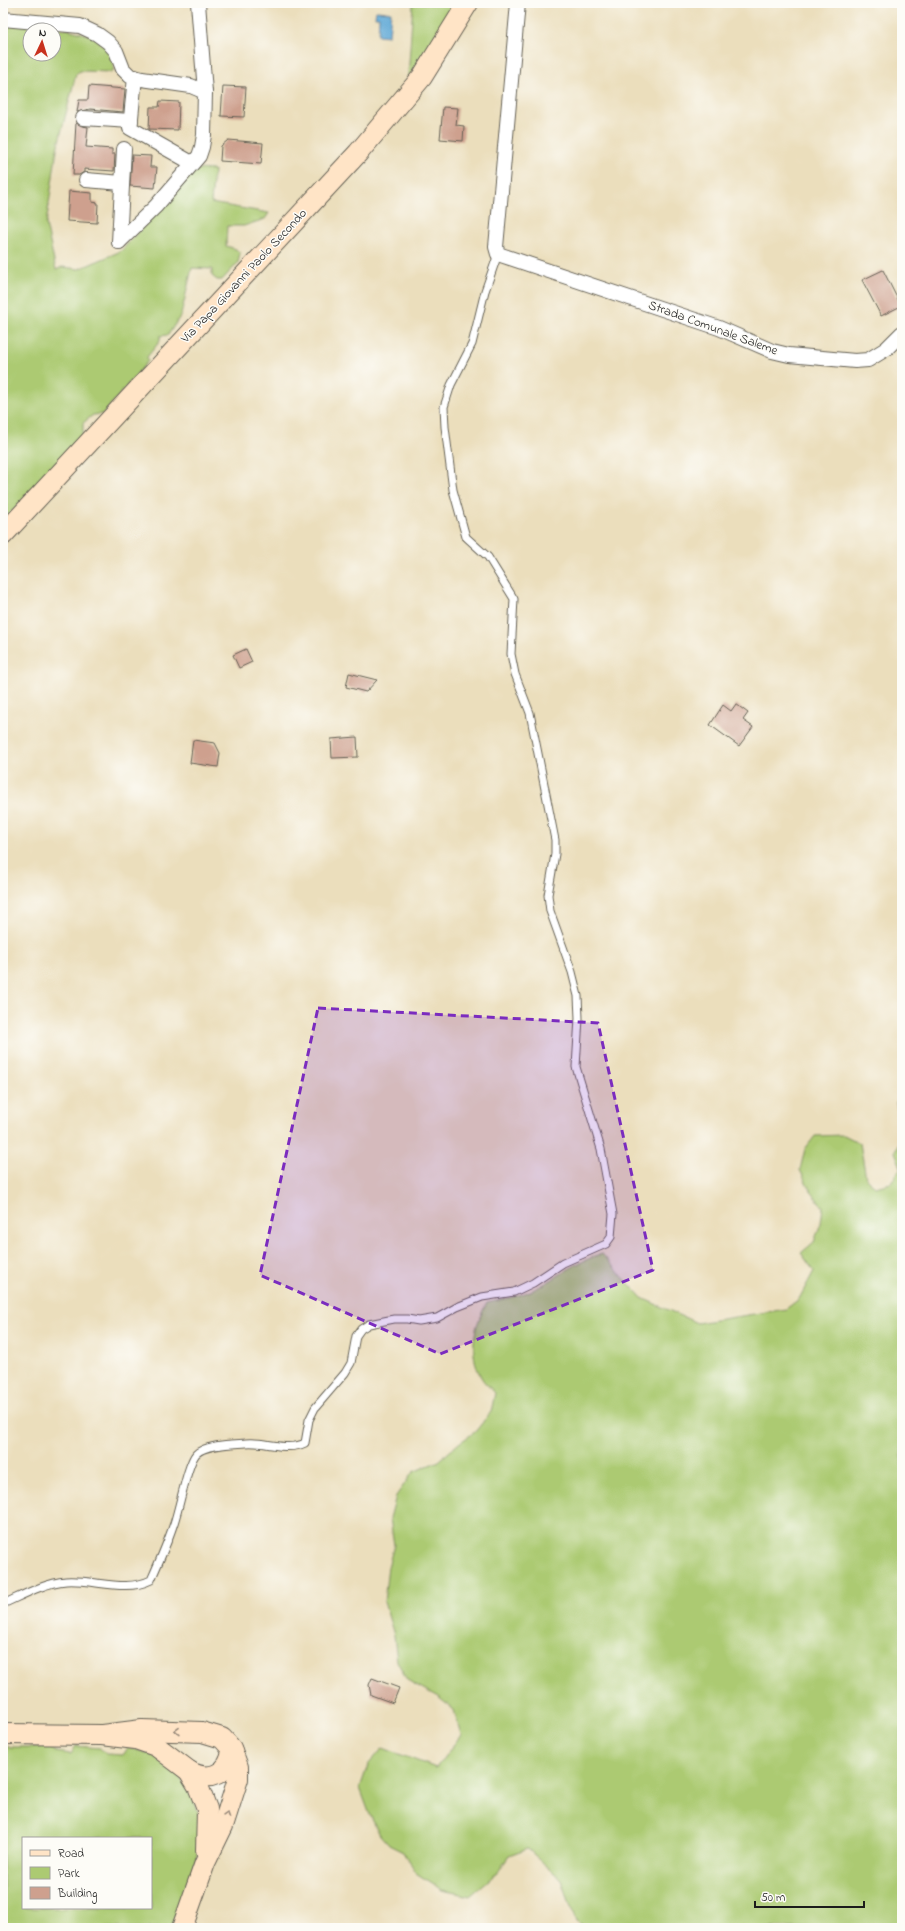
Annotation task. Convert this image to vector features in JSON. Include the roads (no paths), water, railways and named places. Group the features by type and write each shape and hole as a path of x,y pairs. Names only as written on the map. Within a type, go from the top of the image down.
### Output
{"main road":[{"name":"Via Papa Giovanni Paolo Secondo","path":"3,535 358,153 422,77 468,3"},
{"path":"102,1735 142,1730 202,1732 222,1738 227,1742 232,1751 238,1767 238,1779 223,1826 205,1863 182,1928"},
{"path":"3,1734 102,1735 146,1741 168,1753 189,1771 202,1777 217,1775 228,1765 232,1751"},
{"path":"189,1771 198,1786 207,1809 208,1833 205,1863"}],"street":[{"path":"124,149 118,242 156,206 199,156 202,147 205,92 198,3"},
{"path":"498,254 496,247 518,4"},
{"path":"3,19 80,26 97,34 116,51 123,69 130,76 190,86 205,92"},
{"path":"135,77 130,128 192,163"},
{"path":"83,118 131,121"},
{"path":"86,180 122,183"},
{"name":"Strada Comunale Saleme","path":"498,254 719,328 772,351 789,355 855,361 868,360 886,349 902,333"}],"lane":[{"path":"3,1604 45,1585 65,1581 128,1586 142,1584 151,1580 173,1527 187,1475 196,1454 220,1445 253,1442 296,1448 305,1443 309,1420 315,1408 351,1363 356,1336 361,1329 369,1324 394,1319 419,1321 438,1318 457,1307 482,1297 514,1292 533,1284 563,1263 606,1244 611,1237 613,1214 601,1150 576,1067 579,1018 578,996 572,972 550,911 548,895 555,854 554,840 533,726 511,654 514,599 488,557 466,537 453,490 445,428 444,407 452,385 472,344 485,291 498,254"}],"water":[{"path":"376,11 391,12 389,36 378,35 379,17 375,17"}]}
